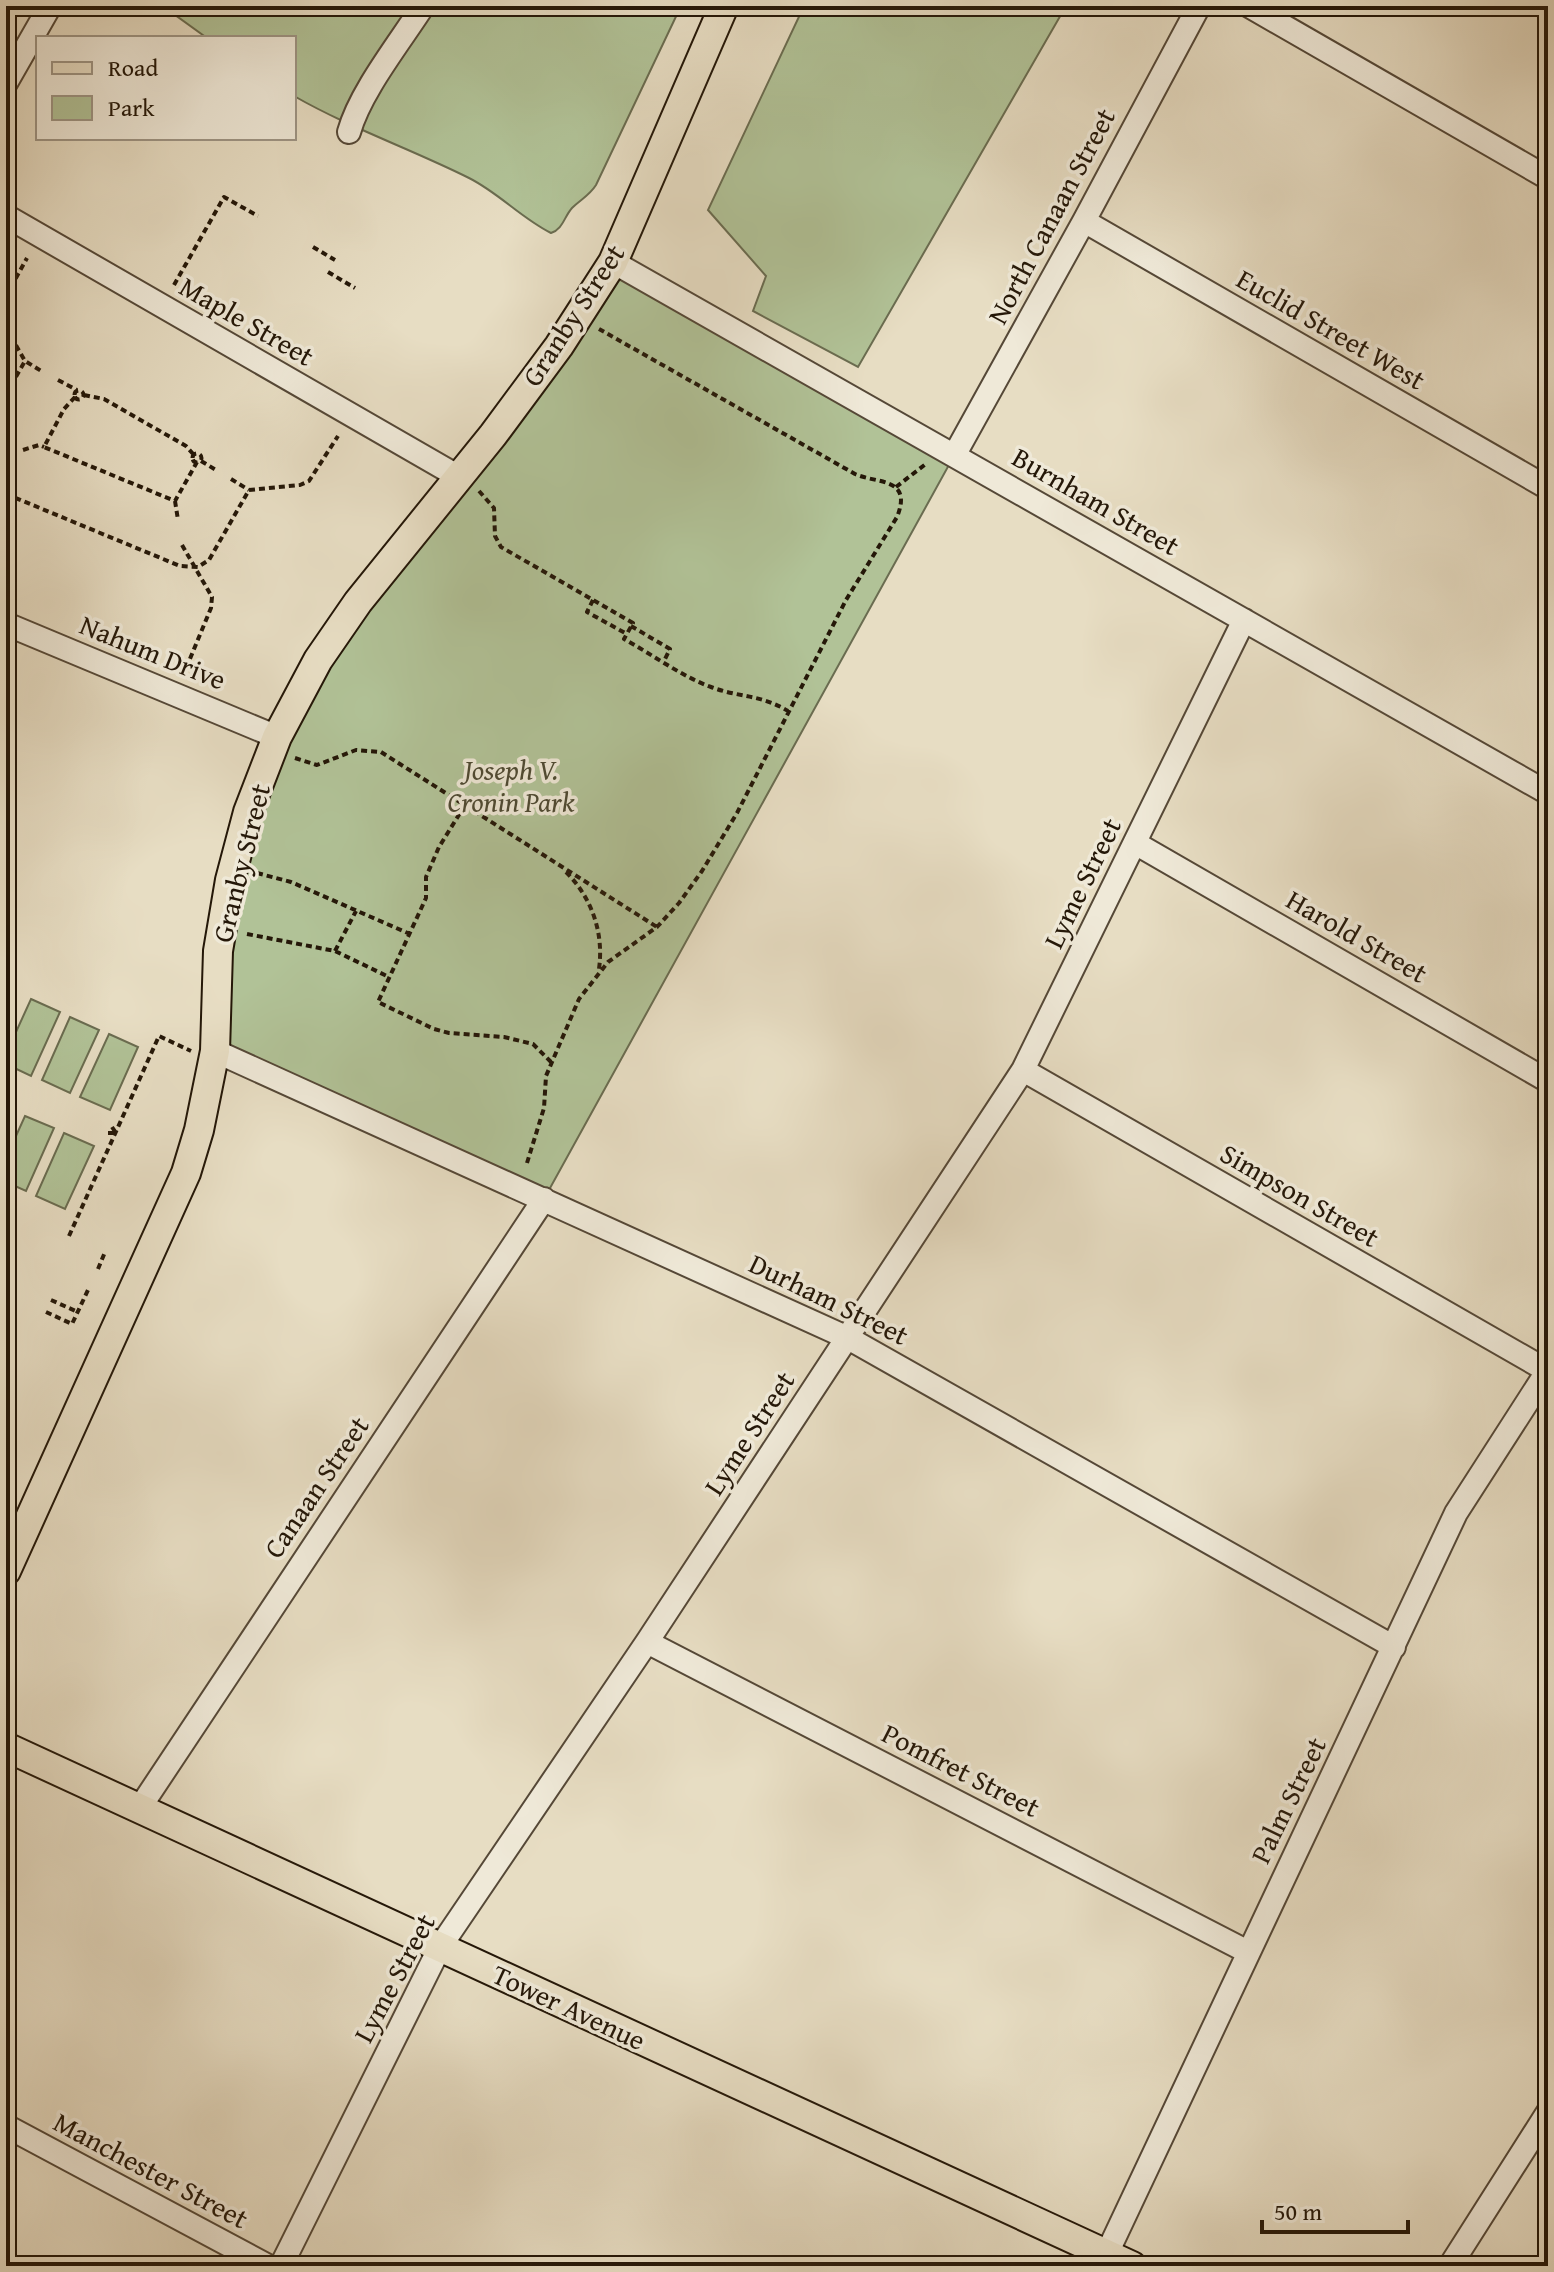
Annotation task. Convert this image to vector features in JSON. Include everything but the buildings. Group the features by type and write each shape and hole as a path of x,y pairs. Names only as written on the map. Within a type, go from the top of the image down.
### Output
{"main road":[{"name":"Granby Street","path":"6,1571 186,1173 199,1130 203,1051 230,880 248,812 286,748 318,660 358,602 469,484 613,262 724,6"},
{"name":"Tower Avenue","path":"6,1747 1114,2262"}],"street":[{"path":"6,83 50,6"},
{"path":"349,132 367,93 423,6"},
{"name":"North Canaan Street","path":"955,454 1199,6"},
{"path":"1249,6 1548,178"},
{"name":"Maple Street","path":"6,216 469,484"},
{"name":"Euclid Street West","path":"1084,221 1548,488"},
{"name":"Burnham Street","path":"613,262 1548,793"},
{"name":"Lyme Street","path":"281,2266 440,1947 647,1642 1023,1070 1244,620"},
{"name":"Nahum Drive","path":"6,624 286,748"},
{"name":"Harold Street","path":"1135,843 1548,1081"},
{"name":"Durham Street","path":"203,1051 544,1199 848,1338 1394,1647"},
{"name":"Simpson Street","path":"1023,1070 1548,1371"},
{"name":"Canaan Street","path":"139,1809 544,1199"},
{"name":"Palm Street","path":"1114,2262 1248,1952 1456,1513 1548,1371"},
{"name":"Pomfret Street","path":"647,1642 1248,1952"},
{"path":"1450,2266 1548,2112"},
{"name":"Manchester Street","path":"6,2126 268,2266"}],"path":[{"path":"174,285 224,197 258,216"},
{"path":"313,247 335,260"},
{"path":"6,296 27,258"},
{"path":"328,272 355,288"},
{"path":"6,328 25,361 43,372"},
{"path":"527,1163 544,1108 545,1082 568,1020 598,972 657,927 690,889 719,843 846,600 897,517 900,499 895,488 884,480 859,476 599,329"},
{"path":"6,394 25,361"},
{"path":"58,380 84,395 104,399 186,446 194,455 192,459 216,470"},
{"path":"44,447 77,390"},
{"path":"75,397 79,400 84,395"},
{"path":"231,479 249,490 300,485 309,481 338,436"},
{"path":"23,450 39,445 175,501"},
{"path":"895,488 928,461"},
{"path":"178,520 175,501 198,462"},
{"path":"469,484 494,508 495,536 501,547 633,623 624,639 714,688 767,699 788,711"},
{"path":"6,494 180,566 195,568 209,560 249,490"},
{"path":"182,545 212,601 187,666"},
{"path":"593,600 587,612 627,634"},
{"path":"631,626 670,649 664,661"},
{"path":"286,748 321,765 349,752 373,750 388,756 657,927"},
{"path":"465,805 439,847 426,877 426,898 378,1002 434,1029 504,1037 533,1044 551,1063"},
{"path":"553,861 581,889 593,912 600,943 598,972"},
{"path":"257,873 291,882 410,934"},
{"path":"335,951 356,911"},
{"path":"247,934 335,951 389,978"},
{"path":"152,1034 203,1051"},
{"path":"69,1236 159,1036"},
{"path":"112,1127 116,1133"},
{"path":"108,1133 116,1133"},
{"path":"98,1269 105,1252"},
{"path":"46,1312 72,1324 88,1290"},
{"path":"51,1300 78,1312"}],"green space":[{"path":"138,6 681,6 596,185 551,233 469,178 296,97 296,36 204,36 175,15 149,13"},
{"path":"804,6 1066,6 858,367 753,311 766,276 708,210"},
{"name":"Joseph V. Cronin Park","path":"613,262 955,454 544,1199 215,1051 214,1006 277,737"},
{"path":"31,999 60,1012 31,1076 6,1064 6,1054"},
{"path":"70,1017 99,1030 70,1093 42,1080"},
{"path":"109,1034 138,1047 110,1110 80,1097"},
{"path":"25,1116 54,1128 26,1191 6,1182 6,1158"},
{"path":"64,1133 94,1146 65,1209 36,1196"}]}
